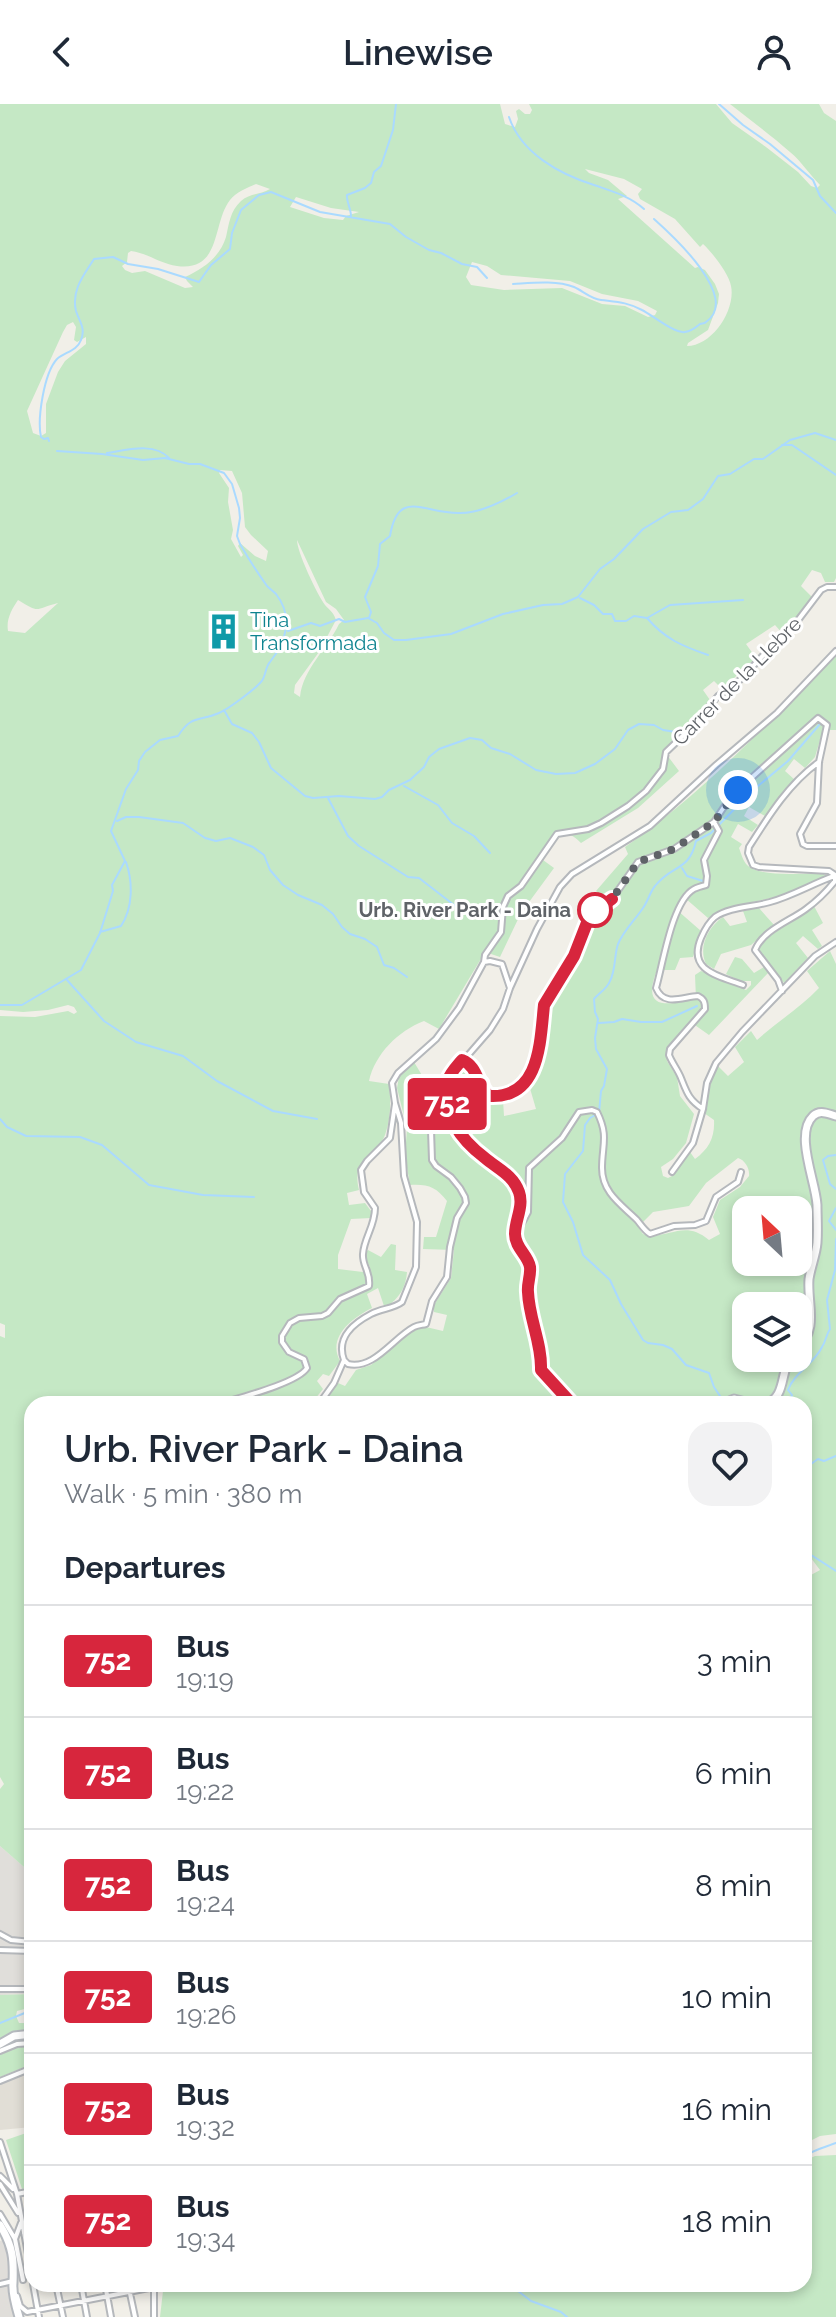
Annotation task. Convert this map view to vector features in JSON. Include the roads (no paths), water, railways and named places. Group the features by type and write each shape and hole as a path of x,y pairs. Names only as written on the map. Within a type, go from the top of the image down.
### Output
{"street":[{"name":"Carrer de la Llebre","path":"243,1396 304,1373 307,1368 304,1359 289,1352 282,1342 290,1323 299,1318 322,1316 340,1299 369,1286 370,1274 362,1258 373,1227 375,1208 364,1192 361,1170 390,1138 395,1103 392,1083 398,1073 436,1039 459,1008 485,955 501,932 503,907 508,896 521,886 553,839 562,833 588,829 601,823 638,798 663,769 666,752 709,705 786,636 821,590 836,587"},
{"path":"565,1396 541,1370 541,1347 536,1337 527,1290 530,1268 516,1244 515,1236 521,1199 519,1189 509,1175 484,1158 458,1131 449,1115 446,1097 449,1077 490,1030 503,1009 537,929 560,887 572,874 650,826 777,713 836,651"},
{"path":"462,1060 473,1067 480,1087 489,1096 522,1088 534,1068 544,1005 574,956 590,915 612,899 638,862 674,849 714,822 738,790 818,718 827,725 819,762 817,803 800,834 807,846 836,846"},
{"path":"819,762 776,807 748,853 753,865 759,867 829,871 836,875"},
{"path":"703,1109 686,1094 669,1055 670,1049 705,1009 705,1003 698,996 668,1000 658,994 656,988 674,920 688,894 706,885 704,860 719,831 714,822"},
{"path":"743,985 705,970 699,963 698,947 709,924 716,917 772,902 836,875"},
{"path":"782,991 778,980 755,950 756,945 807,908 835,881 836,875"},
{"path":"672,1172 693,1143 707,1083 716,1063 815,956 836,942"},
{"path":"484,962 502,964 510,988"},
{"path":"395,1103 401,1123 404,1176 416,1214 416,1267 402,1302 371,1314 344,1337 340,1344 348,1364 360,1365 413,1328 426,1324 432,1301 447,1277 457,1218 466,1203 460,1188 432,1160 430,1094 448,1083"},
{"path":"515,1236 528,1212 529,1168 562,1138 579,1112 597,1112 606,1145 602,1171 605,1184 614,1199 650,1234 706,1221 716,1197 738,1182 741,1172"},
{"path":"810,1292 817,1239 816,1193 806,1154 806,1137 815,1114 821,1112 836,1116"},
{"path":"325,1396 344,1360"},
{"path":"777,1396 783,1372"},
{"path":"0,1934 11,1940 24,1941"},
{"path":"0,1950 24,1951"},
{"path":"0,1989 24,1989"},
{"path":"0,2044 14,2036 24,2035"},
{"path":"0,2051 24,2044"},
{"path":"0,2081 24,2071"},
{"path":"0,2142 17,2194 24,2233"},
{"path":"0,2176 17,2194"},
{"path":"0,2184 21,2221 15,2239"},
{"path":"17,2194 24,2193"},
{"path":"0,2214 15,2239 23,2280"},
{"path":"0,2225 12,2250 19,2317"},
{"path":"0,2284 13,2281"},
{"path":"14,2291 24,2312 125,2292"},
{"path":"34,2292 39,2317"},
{"path":"58,2292 63,2317"},
{"path":"82,2292 87,2317"},
{"path":"106,2292 111,2317"},
{"path":"130,2292 135,2317"},
{"path":"154,2292 154,2317"}],"waterway":[{"path":"351,216 347,195 371,183 374,172 381,166 393,130 396,104"},
{"path":"719,104 813,180 820,196 836,213"},
{"path":"509,117 522,141 543,160 568,175 627,197 644,209"},
{"path":"49,441 41,437 40,429 45,385 57,359 74,349 81,340 82,328 75,296 94,259 113,257 128,264 158,269 199,282 211,265 230,249 232,233 241,210 259,195 271,192 320,212 390,224 429,250 477,267 487,278"},
{"path":"513,284 544,282 567,285 590,297 637,307 675,330 692,330 705,323 715,311 710,283 688,253 654,219"},
{"path":"288,631 311,623 320,626 339,619 345,622 368,618 394,640 406,640 451,634 503,614 562,604 578,597 600,569 643,529 671,512 688,510 703,499 718,476 730,474 754,459 763,459 790,440 815,433 836,440"},
{"path":"782,445 792,445 836,475"},
{"path":"107,453 148,449 169,458"},
{"path":"0,1005 22,1005 81,970 100,933 113,891 112,885 125,861 111,831 126,789 138,770 139,761 160,740 178,736 192,721 223,711 256,687 263,679 286,629 282,603 240,544 237,536 239,508 232,484 224,473 200,464 165,458 143,460 57,451"},
{"path":"369,618 371,612 365,597 378,566 380,544 390,536 399,512 414,506 445,512 473,512 517,493"},
{"path":"580,598 603,614 612,614 615,621 626,621 634,616 647,618 670,605 743,600"},
{"path":"647,618 674,641 708,655"},
{"path":"224,710 232,724 252,733 271,768 305,796 313,798 382,797 410,780 439,749 470,738 482,740 491,748 510,754 536,770 556,774 575,773 595,764 615,749 628,730 639,724 682,733"},
{"path":"720,1396 709,1373 686,1365 672,1349 643,1340 610,1280 583,1255 563,1202 565,1174 583,1151 585,1125 599,1113 607,1069 596,1049 598,1019 594,999 610,981 620,939 655,886 689,858 696,841 711,833 752,791 788,761 820,724"},
{"path":"404,786 438,805 452,823 474,836 490,853"},
{"path":"328,798 348,836 359,846 408,877 419,878 471,914"},
{"path":"117,821 139,817 183,823 205,838 216,841 230,838 253,847 264,855 270,870 283,885 322,905 350,934 377,947 384,965 407,977"},
{"path":"100,932 121,926 128,911 131,886 126,862"},
{"path":"682,868 687,876 703,881"},
{"path":"67,980 104,1021 136,1042 183,1056 217,1081 273,1111 317,1119"},
{"path":"599,1023 622,1019 662,1022 697,1006"},
{"path":"0,1119 7,1127 26,1136 80,1137 102,1145 149,1185 203,1195 254,1197"},
{"path":"836,1155 823,1160 830,1184 836,1189"},
{"path":"836,1208 829,1221 836,1230"},
{"path":"792,1396 788,1390 791,1384 818,1353 830,1329 827,1300 835,1270 836,1239"},
{"path":"812,1463 836,1456"},
{"path":"812,1556 836,1571"},
{"path":"0,2023 24,2013"},
{"path":"812,2153 836,2143"},
{"path":"519,2292 531,2301 567,2317"}],"place":[{"name":"Tina Transformada","path":"224,631"},
{"name":"Urb. River Park - Daina","path":"595,910"}]}
